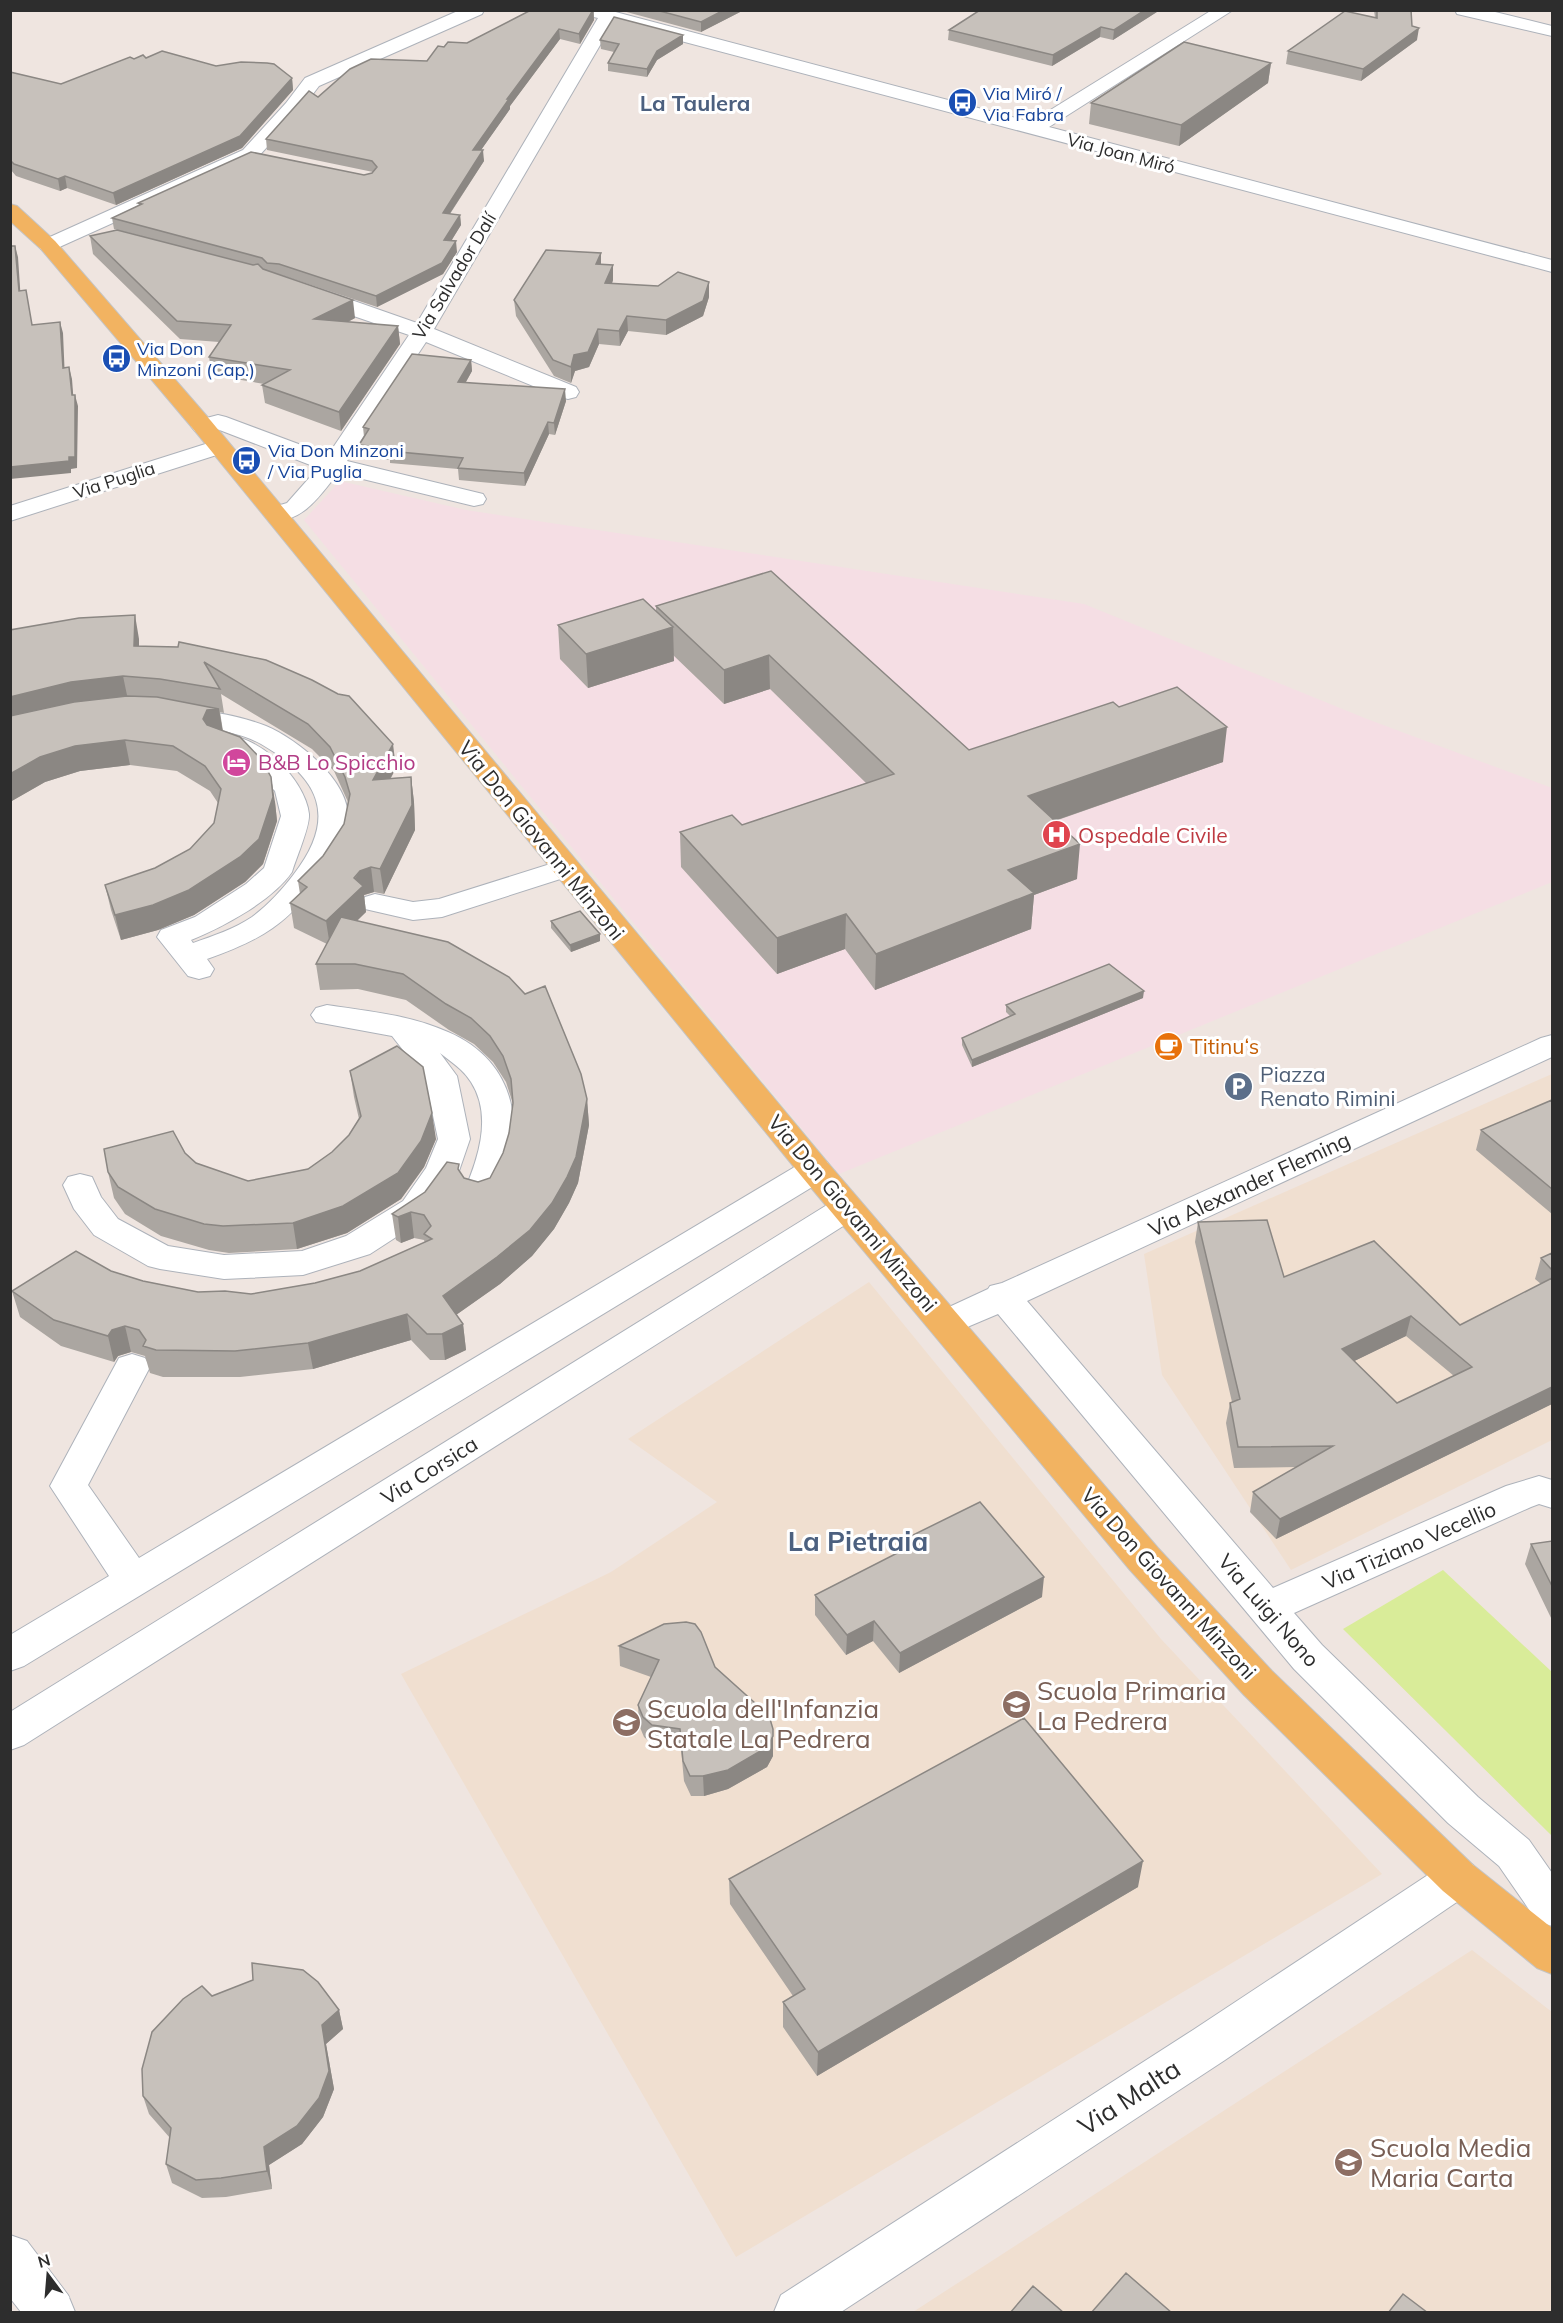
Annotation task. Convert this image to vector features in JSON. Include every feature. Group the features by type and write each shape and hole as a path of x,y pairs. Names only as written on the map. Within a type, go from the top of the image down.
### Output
{"main road":[{"name":"Via Don Giovanni Minzoni","path":"10,210 48,244 211,436 815,1170 1144,1559 1250,1675 1458,1878 1552,1954"}],"street":[{"path":"48,244 250,154 293,107 312,82 476,10"},
{"name":"Via Joan Miró","path":"586,10 1552,266"},
{"path":"1033,129 1225,10"},
{"path":"1463,10 1552,31"},
{"name":"Via Salvador Dalí","path":"276,514 296,507 333,465 422,332 608,16"},
{"path":"250,154 273,158"},
{"path":"84,229 119,238"},
{"path":"295,288 422,332 568,392"},
{"path":"211,436 218,422 333,465 474,499"},
{"name":"Via Puglia","path":"10,514 211,436"},
{"path":"152,719 225,723 258,732 298,756 330,796 334,817 308,888 263,923 212,947 186,954 206,923 256,890 269,878 277,872 295,816 288,789 255,754 200,733 152,719"},
{"path":"375,903 413,911 442,908 566,868"},
{"path":"269,878 308,888"},
{"path":"327,1015 402,1027 451,1046 481,1071 498,1105 498,1148 489,1177 480,1194"},
{"path":"80,1185 86,1201 106,1227 160,1257 181,1275 224,1267 303,1263 358,1245 415,1209 442,1171 454,1139 441,1076 402,1027"},
{"name":"Via Alexander Fleming","path":"946,1323 1552,1045"},
{"path":"10,1655 815,1170"},
{"name":"Via Corsica","path":"10,1733 847,1208"},
{"path":"282,1296 328,1287"},
{"name":"Via Luigi Nono","path":"1002,1296 1308,1658 1463,1810 1515,1853 1552,1907"},
{"path":"132,1367 69,1486 134,1581"},
{"name":"Via Tiziano Vecellio","path":"1266,1608 1519,1496 1539,1490 1552,1494"},
{"name":"Via Malta","path":"798,2313 1209,2045 1458,1878"},
{"path":"10,2258 51,2313"}],"shaded area":[{"name":"Ospedale Civile","path":"340,481 466,510 1084,604 1367,719 1552,788 1552,882 839,1174 304,520"},
{"path":"1552,1074 1552,1440 1291,1570 1162,1375 1144,1254"},
{"name":"Scuola Primaria La Pedrera","path":"869,1282 1161,1639 1382,1874 736,2257 401,1674 611,1572 717,1502 628,1439"},
{"name":"Scuola Media Maria Carta","path":"1472,1950 1552,2012 1552,2312 913,2312"}],"green space":[{"path":"1443,1570 1552,1672 1552,1836 1343,1629"}],"building":[{"path":"531,10 593,10 579,34 559,29 507,99 509,99 473,150 483,150 443,213 460,215 444,240 456,241 442,263 376,296 279,264 267,263 262,258 112,218 142,204 138,203 251,152 364,175 372,173 377,167 372,161 266,139 309,91 318,97 350,69 371,59 427,61 438,46 444,47 448,42 467,43"},
{"path":"656,10 724,10 701,22"},
{"path":"980,10 1145,10 1114,30 1101,27 1053,55 949,30"},
{"path":"1377,10 1411,10 1412,26 1419,28 1363,69 1288,51 1345,11 1377,18"},
{"path":"614,17 683,35 657,51 647,69 608,63 619,44 600,40"},
{"path":"1184,42 1271,63 1181,125 1091,103"},
{"path":"162,51 216,66 241,62 274,64 292,78 240,136 113,193 65,176 58,179 14,164 10,160 10,72 61,84 130,57 134,59 143,55 146,58"},
{"path":"117,230 253,265 258,264 263,269 353,300 314,319 398,326 339,412 262,385 290,370 209,357 231,325 177,321 90,236"},
{"path":"10,246 15,246 19,291 26,290 32,325 60,322 63,368 69,367 72,395 75,395 75,457 69,457 69,461 10,467"},
{"path":"546,250 601,253 596,264 613,265 605,283 658,286 678,272 709,282 703,301 666,320 627,316 619,331 598,329 588,352 574,355 571,367 553,360 514,300"},
{"path":"412,354 471,360 458,382 565,389 554,423 548,422 524,473 458,468 463,458 389,451 391,448 359,445 369,429 363,427"},
{"path":"771,571 969,750 1113,702 1119,707 1177,687 1227,727 1028,796 1080,844 1008,870 1034,893 876,954 846,914 777,938 680,832 732,815 742,825 894,774 769,655 724,670 656,606"},
{"path":"643,599 673,627 586,654 558,625"},
{"path":"135,615 134,646 178,647 179,642 266,660 338,694 349,696 393,744 373,780 411,777 412,805 380,869 371,867 360,871 354,878 363,886 326,921 290,903 307,887 298,881 323,856 344,824 350,794 345,777 330,747 308,724 204,662 220,689 160,679 123,676 71,682 10,697 10,630 79,618"},
{"path":"127,696 157,697 219,709 207,710 203,719 207,725 240,737 261,759 271,777 273,797 259,839 240,857 189,890 153,905 115,915 105,885 155,868 190,849 214,823 221,789 205,766 173,746 125,740 75,746 40,757 10,774 10,716 74,702"},
{"path":"580,911 600,934 570,945 551,921"},
{"path":"341,917 448,942 509,977 525,994 545,986 581,1074 587,1099 576,1157 567,1177 552,1203 530,1230 443,1296 463,1324 442,1334 427,1334 407,1314 308,1343 235,1351 156,1350 143,1346 146,1340 139,1330 125,1326 112,1330 108,1336 54,1320 12,1291 76,1251 111,1271 143,1281 198,1292 225,1291 251,1294 315,1283 360,1271 432,1239 424,1234 431,1226 424,1215 411,1212 398,1217 392,1214 425,1192 447,1162 459,1164 458,1169 464,1178 478,1182 490,1178 503,1153 509,1133 513,1103 511,1079 503,1056 490,1036 471,1018 446,1004 403,974 355,964 316,964"},
{"path":"1109,964 1144,991 972,1060 962,1038 1015,1014 1006,1005"},
{"path":"397,1046 423,1067 432,1113 421,1141 398,1173 343,1206 293,1223 223,1226 204,1224 155,1209 118,1187 108,1172 104,1149 173,1131 185,1153 196,1163 248,1181 308,1169 332,1152 349,1135 361,1116 350,1071"},
{"path":"1552,1100 1552,1189 1481,1130"},
{"path":"1267,1220 1284,1277 1374,1241 1460,1325 1552,1278 1552,1387 1280,1519 1253,1492 1333,1446 1238,1447 1230,1403 1240,1399 1198,1222","holes":["1411,1316 1472,1367 1397,1403 1342,1349"]},
{"path":"1552,1253 1552,1270 1541,1258"},
{"path":"980,1502 1044,1577 900,1653 874,1621 847,1635 815,1595 915,1544 909,1537"},
{"path":"1552,1541 1552,1586 1531,1544"},
{"path":"686,1622 695,1624 701,1632 715,1667 770,1719 773,1729 773,1736 767,1747 728,1770 703,1776 690,1776 683,1761 680,1729 652,1725 643,1717 638,1705 659,1660 619,1646 664,1624"},
{"path":"1024,1718 1143,1861 818,2052 783,2002 805,1989 729,1879"},
{"path":"252,1963 303,1970 318,1982 339,2010 322,2025 329,2071 319,2098 297,2126 264,2147 267,2171 196,2180 166,2164 171,2128 143,2096 142,2069 152,2032 183,1999 202,1986 212,1996 253,1980"},
{"path":"1126,2273 1172,2313 1091,2313"},
{"path":"1033,2286 1064,2313 1010,2313"},
{"path":"1403,2294 1428,2313 1388,2313"}],"place":[{"name":"Via Miró / Via Fabra","path":"962,103"},
{"name":"Via Don Minzoni (Cap.)","path":"116,358"},
{"name":"Via Don Minzoni / Via Puglia","path":"247,460"},
{"name":"B&B Lo Spicchio","path":"237,762"},
{"name":"Ospedale Civile","path":"1057,835"},
{"name":"Titinu‘s","path":"1169,1046"},
{"name":"Piazza Renato Rimini","path":"1239,1086"},
{"name":"Scuola Primaria La Pedrera","path":"1016,1705"},
{"name":"Scuola dell'Infanzia Statale La Pedrera","path":"626,1723"},
{"name":"Scuola Media Maria Carta","path":"1349,2162"}],"district":[{"name":"La Taulera","path":"695,103"},
{"name":"La Pietraia","path":"858,1541"}]}
